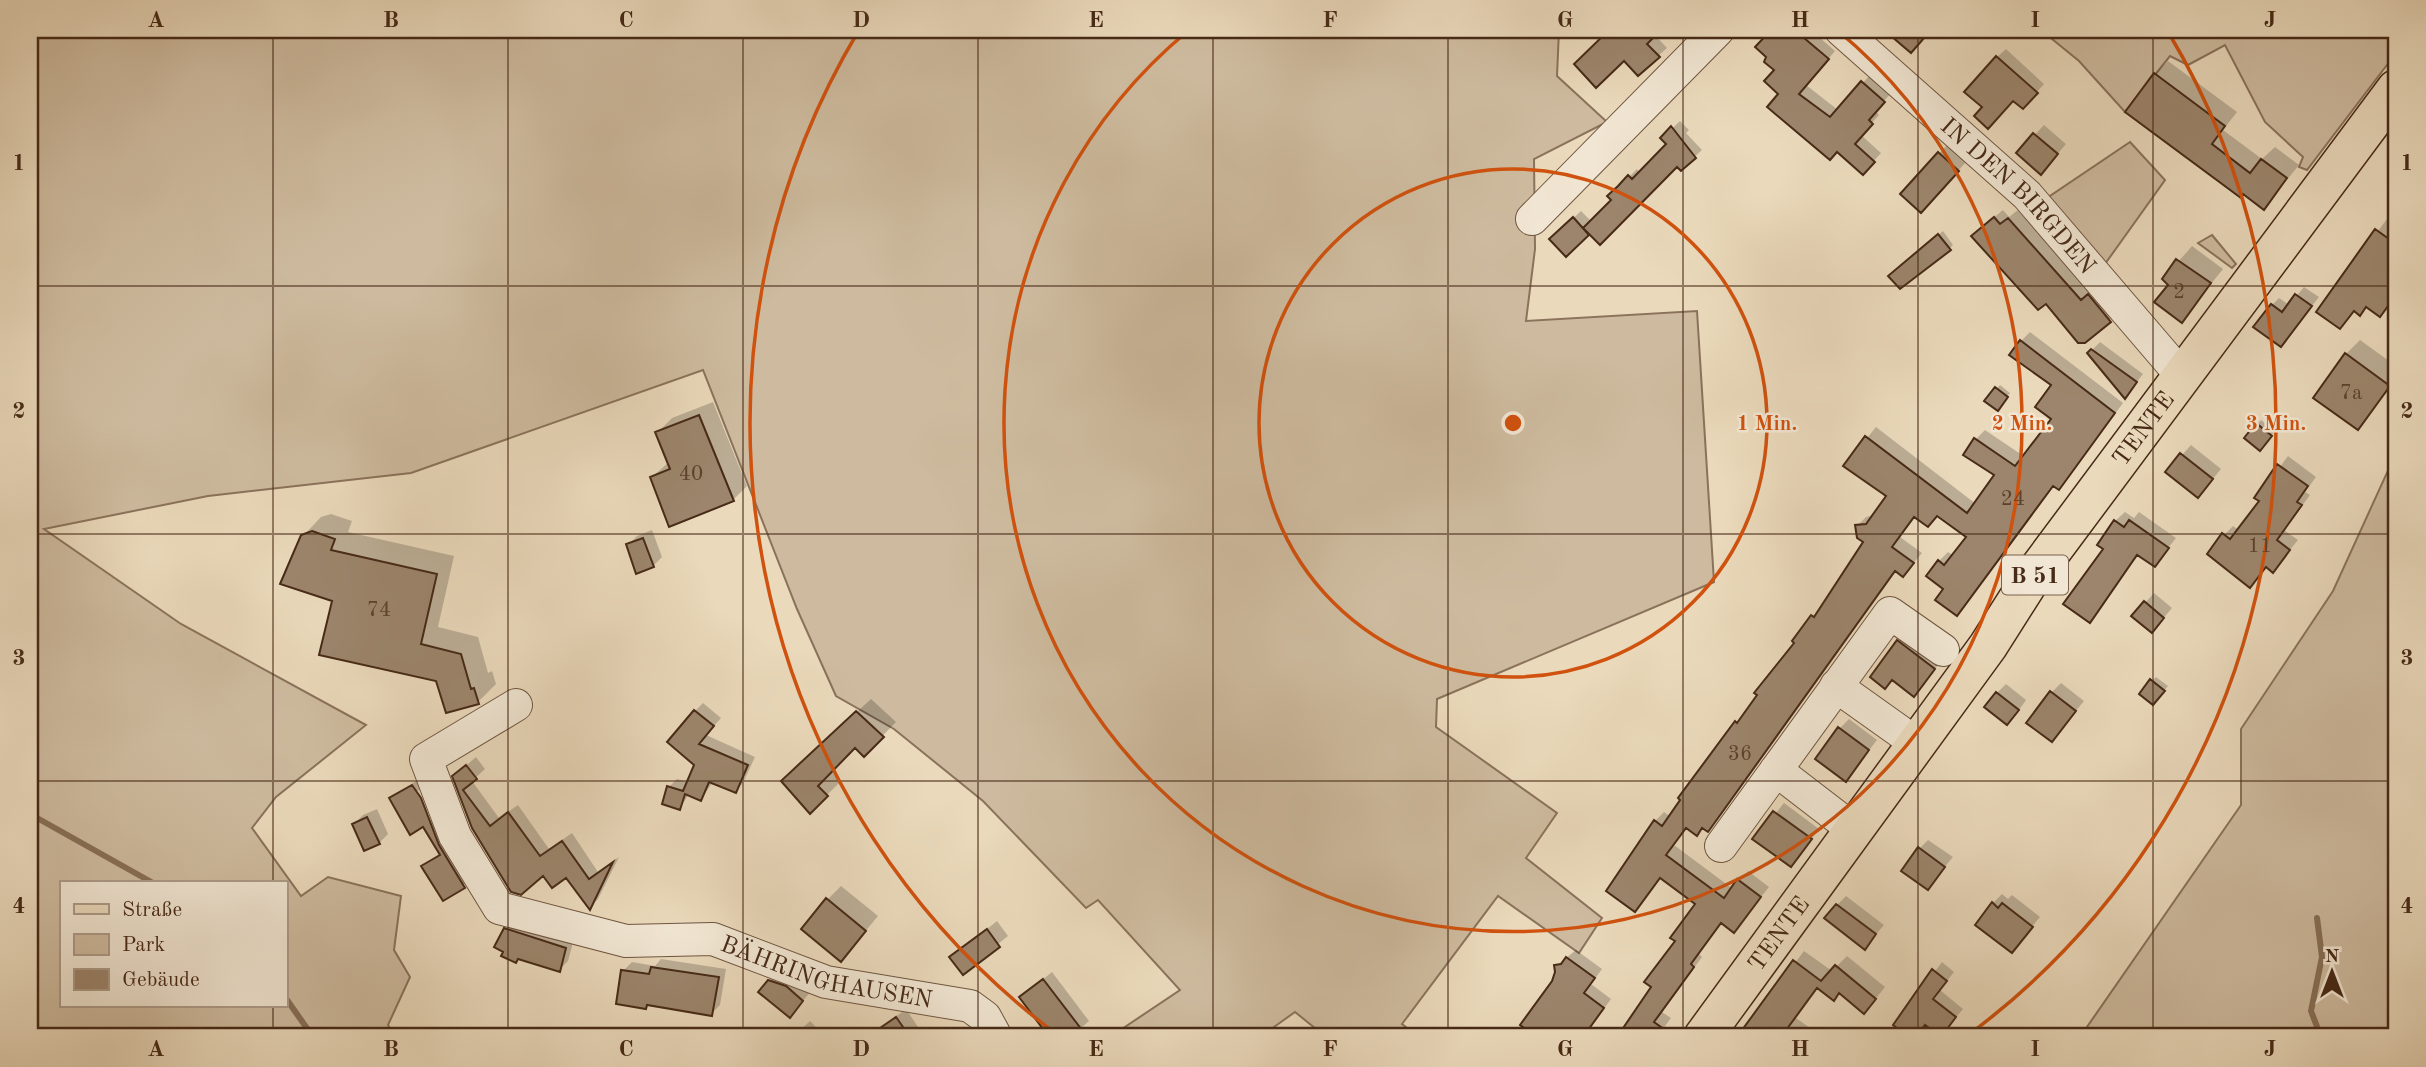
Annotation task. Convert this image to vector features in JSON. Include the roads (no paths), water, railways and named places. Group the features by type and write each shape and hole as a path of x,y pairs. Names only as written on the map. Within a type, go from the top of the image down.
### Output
{"main road":[{"name":"TENTE","path":"1703,1037 1988,646 2028,583 2386,102"}],"street":[{"path":"1532,219 1718,30"},
{"name":"IN DEN BIRGDEN","path":"1841,30 2027,195 2182,376"},
{"path":"1721,846 1890,613 1943,650"},
{"path":"1836,686 1916,743"},
{"name":"BÄHRINGHAUSEN","path":"516,705 426,759 455,836 499,908 626,941 713,939 826,982 970,1006 985,1017 996,1037"},
{"path":"1776,770 1854,830"}],"waterway":[{"path":"30,814 149,881"},
{"path":"2317,918 2322,957 2311,1011 2321,1037"},
{"path":"287,1000 313,1037"}]}
